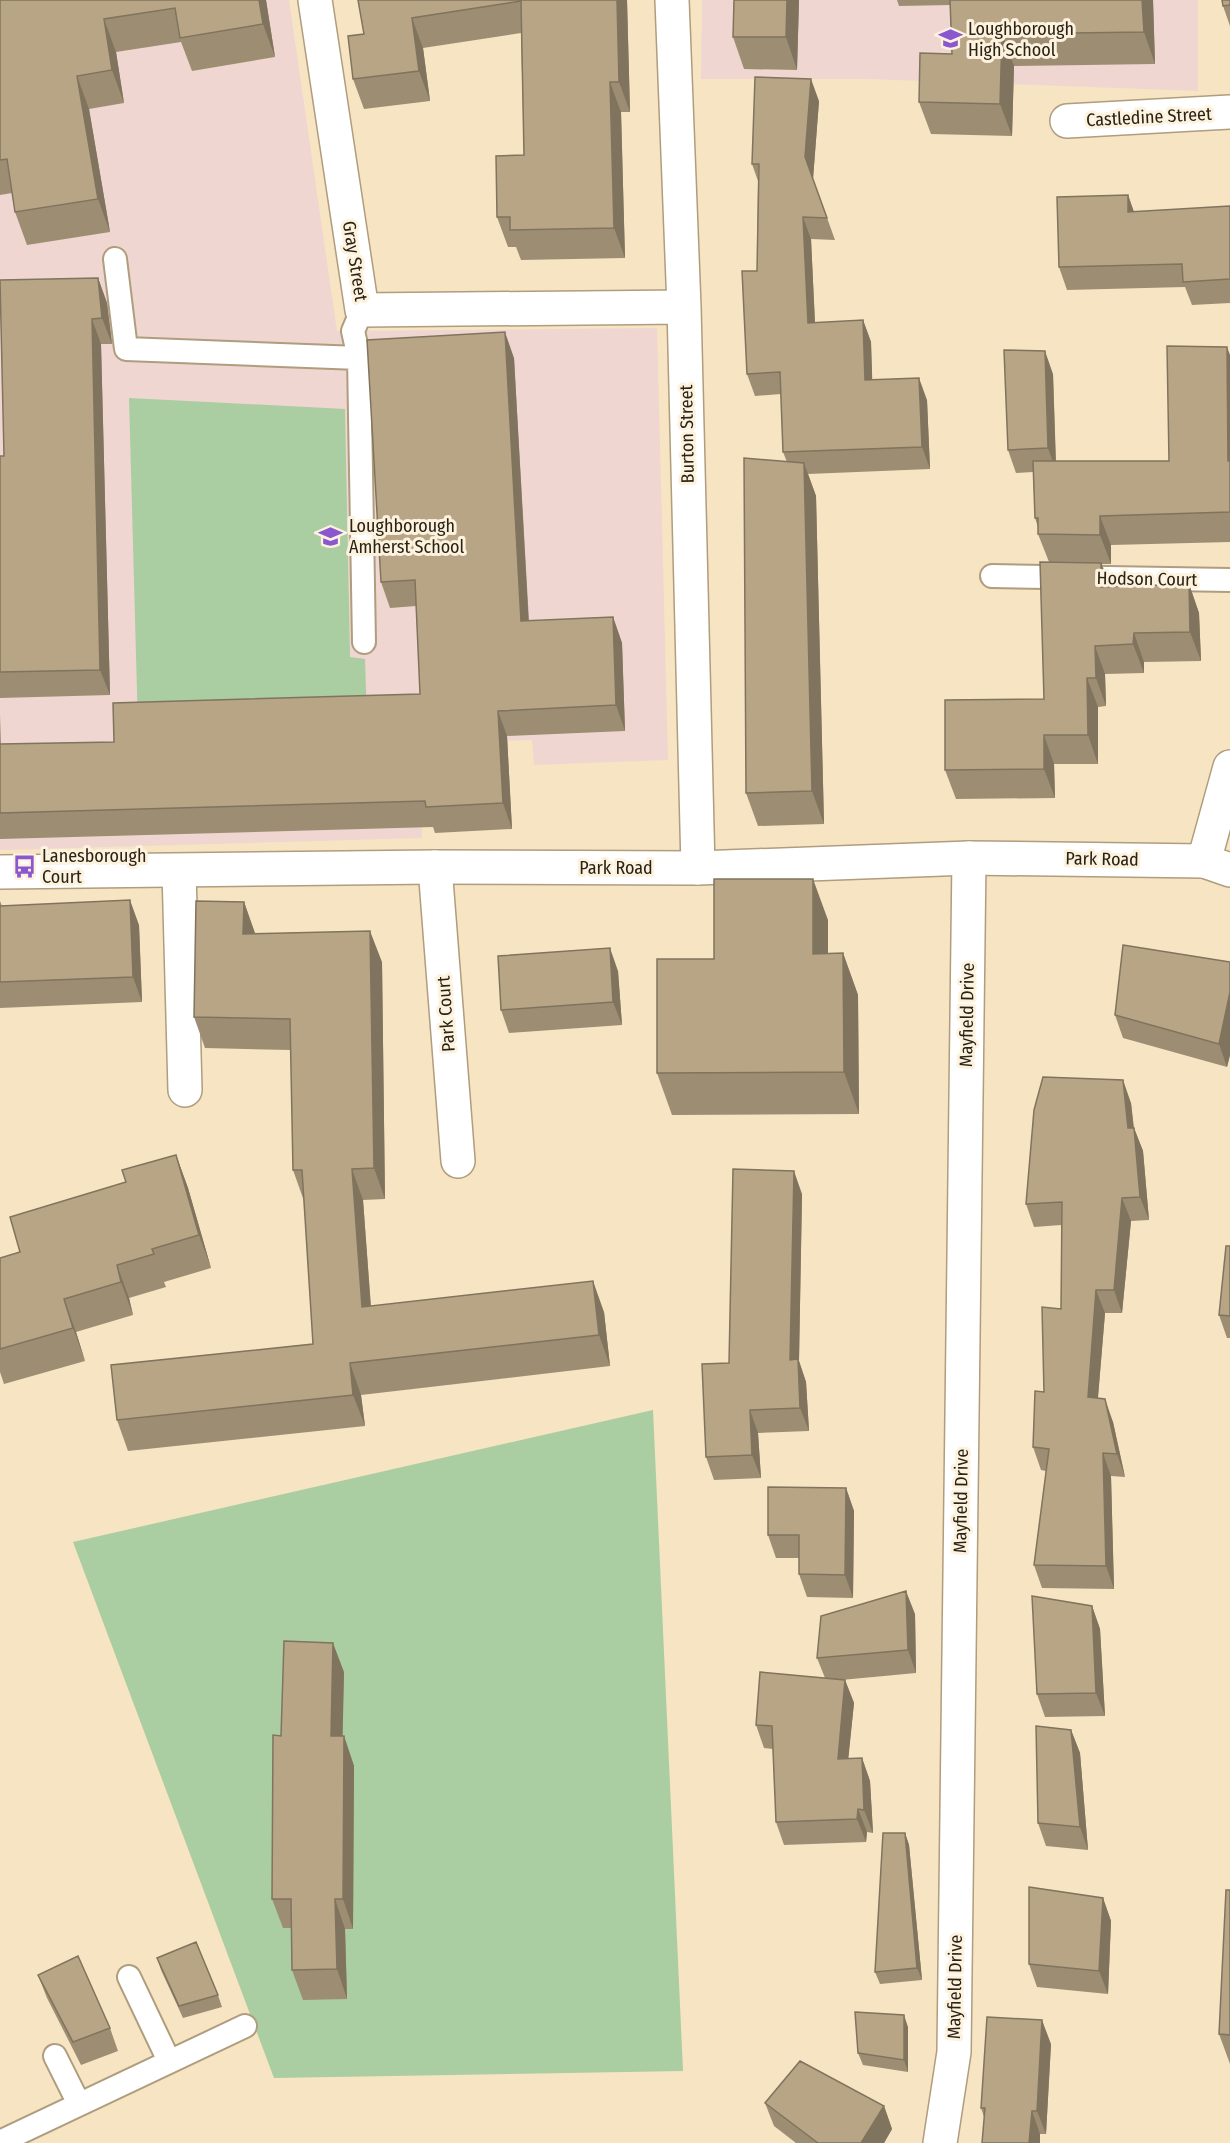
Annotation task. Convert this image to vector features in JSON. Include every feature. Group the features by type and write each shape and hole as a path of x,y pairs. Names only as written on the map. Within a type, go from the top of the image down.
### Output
{"street":[{"name":"Gray Street","path":"315,0 362,310 684,307"},
{"name":"Burton Street","path":"672,0 684,307 698,868"},
{"name":"Castledine Street","path":"1067,121 1230,112"},
{"path":"1217,865 1230,767"},
{"name":"Park Road","path":"0,872 435,867 698,868 969,858 1217,865"},
{"name":"Mayfield Drive","path":"940,2143 954,2052 969,858"},
{"name":"Park Court","path":"435,867 458,1161"},
{"path":"179,871 185,1090"}],"lane":[{"path":"115,259 126,349 359,358"},
{"path":"362,310 353,331 359,358 364,642"},
{"name":"Hodson Court","path":"992,576 1230,580"},
{"path":"129,1977 168,2061"},
{"path":"0,2142 245,2026"},
{"path":"55,2056 80,2104"}],"shaded area":[{"name":"Loughborough Amherst School","path":"0,0 289,0 337,331 657,328 668,760 534,765 532,740 418,743 422,838 0,850"},
{"name":"Loughborough High School","path":"702,0 1198,0 1198,91 869,79 701,79"}],"green space":[{"path":"129,398 345,409 350,657 365,659 367,721 138,728"},
{"path":"653,1410 683,2071 274,2078 73,1542"}],"building":[{"path":"0,0 259,0 263,24 180,38 175,8 104,19 112,70 77,76 98,199 15,212 7,159 0,160"},
{"path":"358,0 617,0 619,82 610,82 614,228 510,230 510,217 497,217 496,156 524,155 521,1 412,18 419,71 353,79 348,36 364,34"},
{"path":"734,0 787,0 786,37 733,37"},
{"path":"950,0 1142,0 1144,32 1002,34 1000,104 919,102 920,53 952,54"},
{"path":"1222,0 1230,0 1230,5 1223,6"},
{"path":"755,77 811,79 805,157 827,218 803,217 808,323 863,320 865,380 919,378 922,447 783,452 780,372 747,374 742,271 757,271 759,164 752,164"},
{"path":"1128,195 1128,212 1230,206 1230,279 1183,282 1182,264 1059,267 1057,197"},
{"path":"98,278 102,318 92,319 100,670 0,672 0,456 4,456 0,280"},
{"path":"505,332 521,621 613,617 616,705 498,711 503,803 426,807 425,801 0,813 0,744 114,742 113,703 420,694 415,580 381,582 367,340"},
{"path":"1167,346 1227,347 1230,512 1100,516 1100,535 1038,534 1038,518 1035,518 1033,461 1169,461"},
{"path":"1004,350 1045,351 1048,448 1008,450"},
{"path":"744,458 804,463 812,791 746,793"},
{"path":"1040,562 1101,563 1101,587 1189,584 1190,632 1134,633 1133,644 1095,646 1096,678 1087,678 1088,735 1044,735 1044,769 945,770 945,700 1044,699"},
{"path":"714,879 813,879 813,954 843,953 844,1072 657,1073 657,959 714,959"},
{"path":"130,900 133,977 0,982 0,906"},
{"path":"196,901 244,902 243,934 370,931 374,1168 352,1169 362,1307 593,1281 599,1335 350,1363 353,1395 117,1420 111,1365 313,1344 302,1170 293,1170 290,1019 194,1017"},
{"path":"1123,945 1230,962 1230,992 1219,1044 1115,1015"},
{"path":"610,948 613,1002 501,1010 498,956"},
{"path":"1043,1077 1123,1080 1128,1128 1134,1128 1140,1197 1122,1198 1114,1290 1096,1290 1088,1397 1105,1399 1117,1454 1103,1453 1106,1566 1034,1565 1049,1449 1033,1447 1035,1391 1044,1392 1042,1307 1061,1309 1062,1202 1026,1204 1034,1110"},
{"path":"176,1155 199,1235 152,1249 154,1254 117,1265 121,1282 64,1299 73,1328 0,1349 0,1258 20,1252 10,1217 126,1182 122,1170"},
{"path":"733,1169 794,1171 790,1360 798,1359 800,1408 750,1410 752,1455 706,1457 702,1364 729,1363"},
{"path":"1226,1246 1230,1246 1230,1316 1219,1315"},
{"path":"768,1487 846,1488 845,1575 799,1574 799,1535 768,1535"},
{"path":"906,1591 908,1650 817,1658 821,1616"},
{"path":"1032,1596 1092,1606 1096,1693 1037,1694"},
{"path":"284,1641 333,1643 331,1736 344,1736 343,1899 335,1899 337,1969 292,1970 291,1899 272,1899 273,1735 281,1736"},
{"path":"760,1672 845,1680 838,1759 862,1758 864,1810 858,1809 857,1819 776,1822 772,1726 756,1725"},
{"path":"1036,1726 1071,1730 1080,1827 1038,1823"},
{"path":"883,1833 905,1833 917,1968 875,1972"},
{"path":"1029,1887 1103,1898 1099,1971 1029,1964"},
{"path":"1226,1890 1230,1890 1230,2035 1219,2034"},
{"path":"196,1942 218,1995 179,2006 157,1958"},
{"path":"78,1956 110,2028 73,2042 38,1975"},
{"path":"855,2012 904,2015 904,2060 858,2053"},
{"path":"987,2017 1042,2020 1037,2111 1032,2111 1029,2143 982,2143 985,2108 981,2108"},
{"path":"800,2061 884,2106 861,2143 818,2143 765,2103"}],"place":[{"name":"Loughborough High School","path":"950,39"},
{"name":"Loughborough Amherst School","path":"331,536"},
{"name":"Lanesborough Court","path":"24,866"}]}
